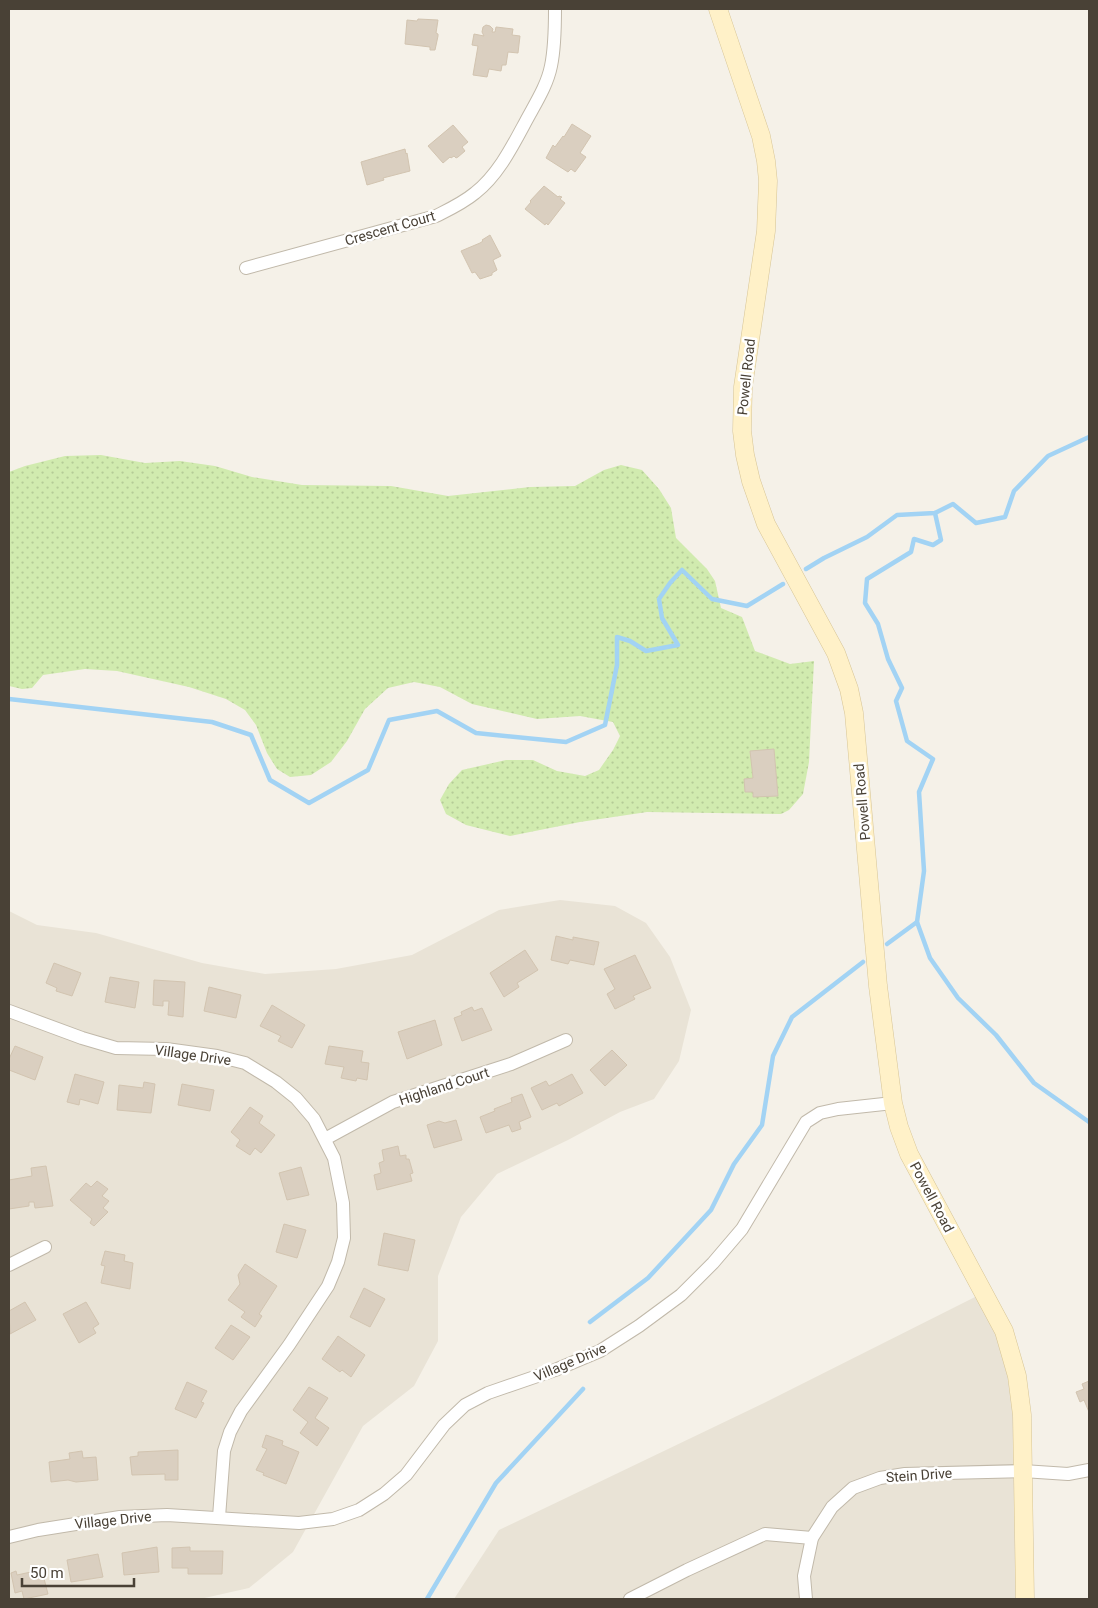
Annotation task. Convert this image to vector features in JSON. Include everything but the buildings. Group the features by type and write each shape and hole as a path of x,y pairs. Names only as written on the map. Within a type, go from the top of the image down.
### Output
{"street":[{"name":"Crescent Court","path":"246,268 436,216 460,204 476,192 490,179 501,163 542,92 554,48 555,9"},
{"name":"Powell Road","path":"718,9 761,136 768,181 766,231 742,394 742,431 745,455 751,481 766,524 836,653 849,689 854,713 878,986 894,1102 899,1127 909,1154 1004,1331 1017,1376 1022,1416 1026,1599"},
{"name":"Village Drive","path":"9,1011 82,1038 116,1048 174,1050 217,1056 245,1063 276,1082 296,1098 314,1119 334,1158 344,1203 344,1238 338,1262 328,1286 289,1345 241,1411 230,1432 224,1451 219,1517"},
{"name":"Highland Court","path":"325,1139 393,1102 511,1064 566,1040"},
{"name":"Village Drive","path":"9,1537 38,1530 120,1517 167,1515 299,1522 333,1518 359,1510 384,1494 406,1475 444,1425 465,1405 488,1393 555,1370 600,1351 639,1326 680,1295 742,1229 806,1122 820,1113 894,1102"},
{"path":"9,1265 44,1247"},
{"name":"Stein Drive","path":"806,1599 804,1576 812,1538 832,1507 853,1488 880,1478 905,1474 1023,1471 1068,1474 1089,1470"},
{"path":"630,1599 765,1534 812,1538"}],"shaded area":[{"path":"560,900 615,906 646,923 670,957 691,1010 679,1061 654,1099 620,1112 568,1140 497,1174 461,1217 438,1276 438,1341 414,1386 363,1426 293,1552 249,1588 200,1599 9,1599 9,911 37,925 96,933 202,963 265,974 336,969 412,955 499,910"},
{"path":"983,1293 1017,1376 1025,1599 454,1599 499,1530 766,1402"}],"green space":[{"path":"101,455 145,463 180,461 215,466 252,477 302,485 391,486 448,496 530,487 575,486 604,470 621,465 642,470 659,489 671,508 676,538 707,569 715,581 721,608 742,617 755,651 790,664 814,661 809,762 803,794 789,810 781,814 647,812 580,822 510,836 466,825 446,814 440,800 449,784 462,770 506,760 533,760 557,771 585,776 599,770 613,750 620,736 613,722 580,716 537,719 472,704 440,687 414,682 388,688 365,709 347,741 331,762 311,775 290,777 277,769 267,753 256,725 245,710 226,699 189,687 117,671 85,669 43,675 32,688 22,689 9,686 9,472 65,456"}],"waterway":[{"path":"806,569 867,537 897,515 935,513 953,504 976,523 1005,517 1014,491 1048,456 1089,437"},
{"path":"935,513 941,540 933,545 914,539 911,552 867,579 865,603 878,624 888,659 902,688 896,701 907,741 933,759 919,792 924,871 917,922 930,958 958,998 996,1035 1034,1083 1089,1122"},
{"path":"9,699 212,722 251,735 270,780 309,803 368,770 389,720 437,711 476,733 566,742 605,725 617,665 617,637 630,641 646,651 678,645 662,618 659,599 682,570 712,599 747,606 783,584"},
{"path":"887,944 917,922"},
{"path":"590,1322 648,1278 711,1210 734,1164 762,1125 773,1056 792,1017 863,962"},
{"path":"427,1599 496,1483 583,1389"}]}
